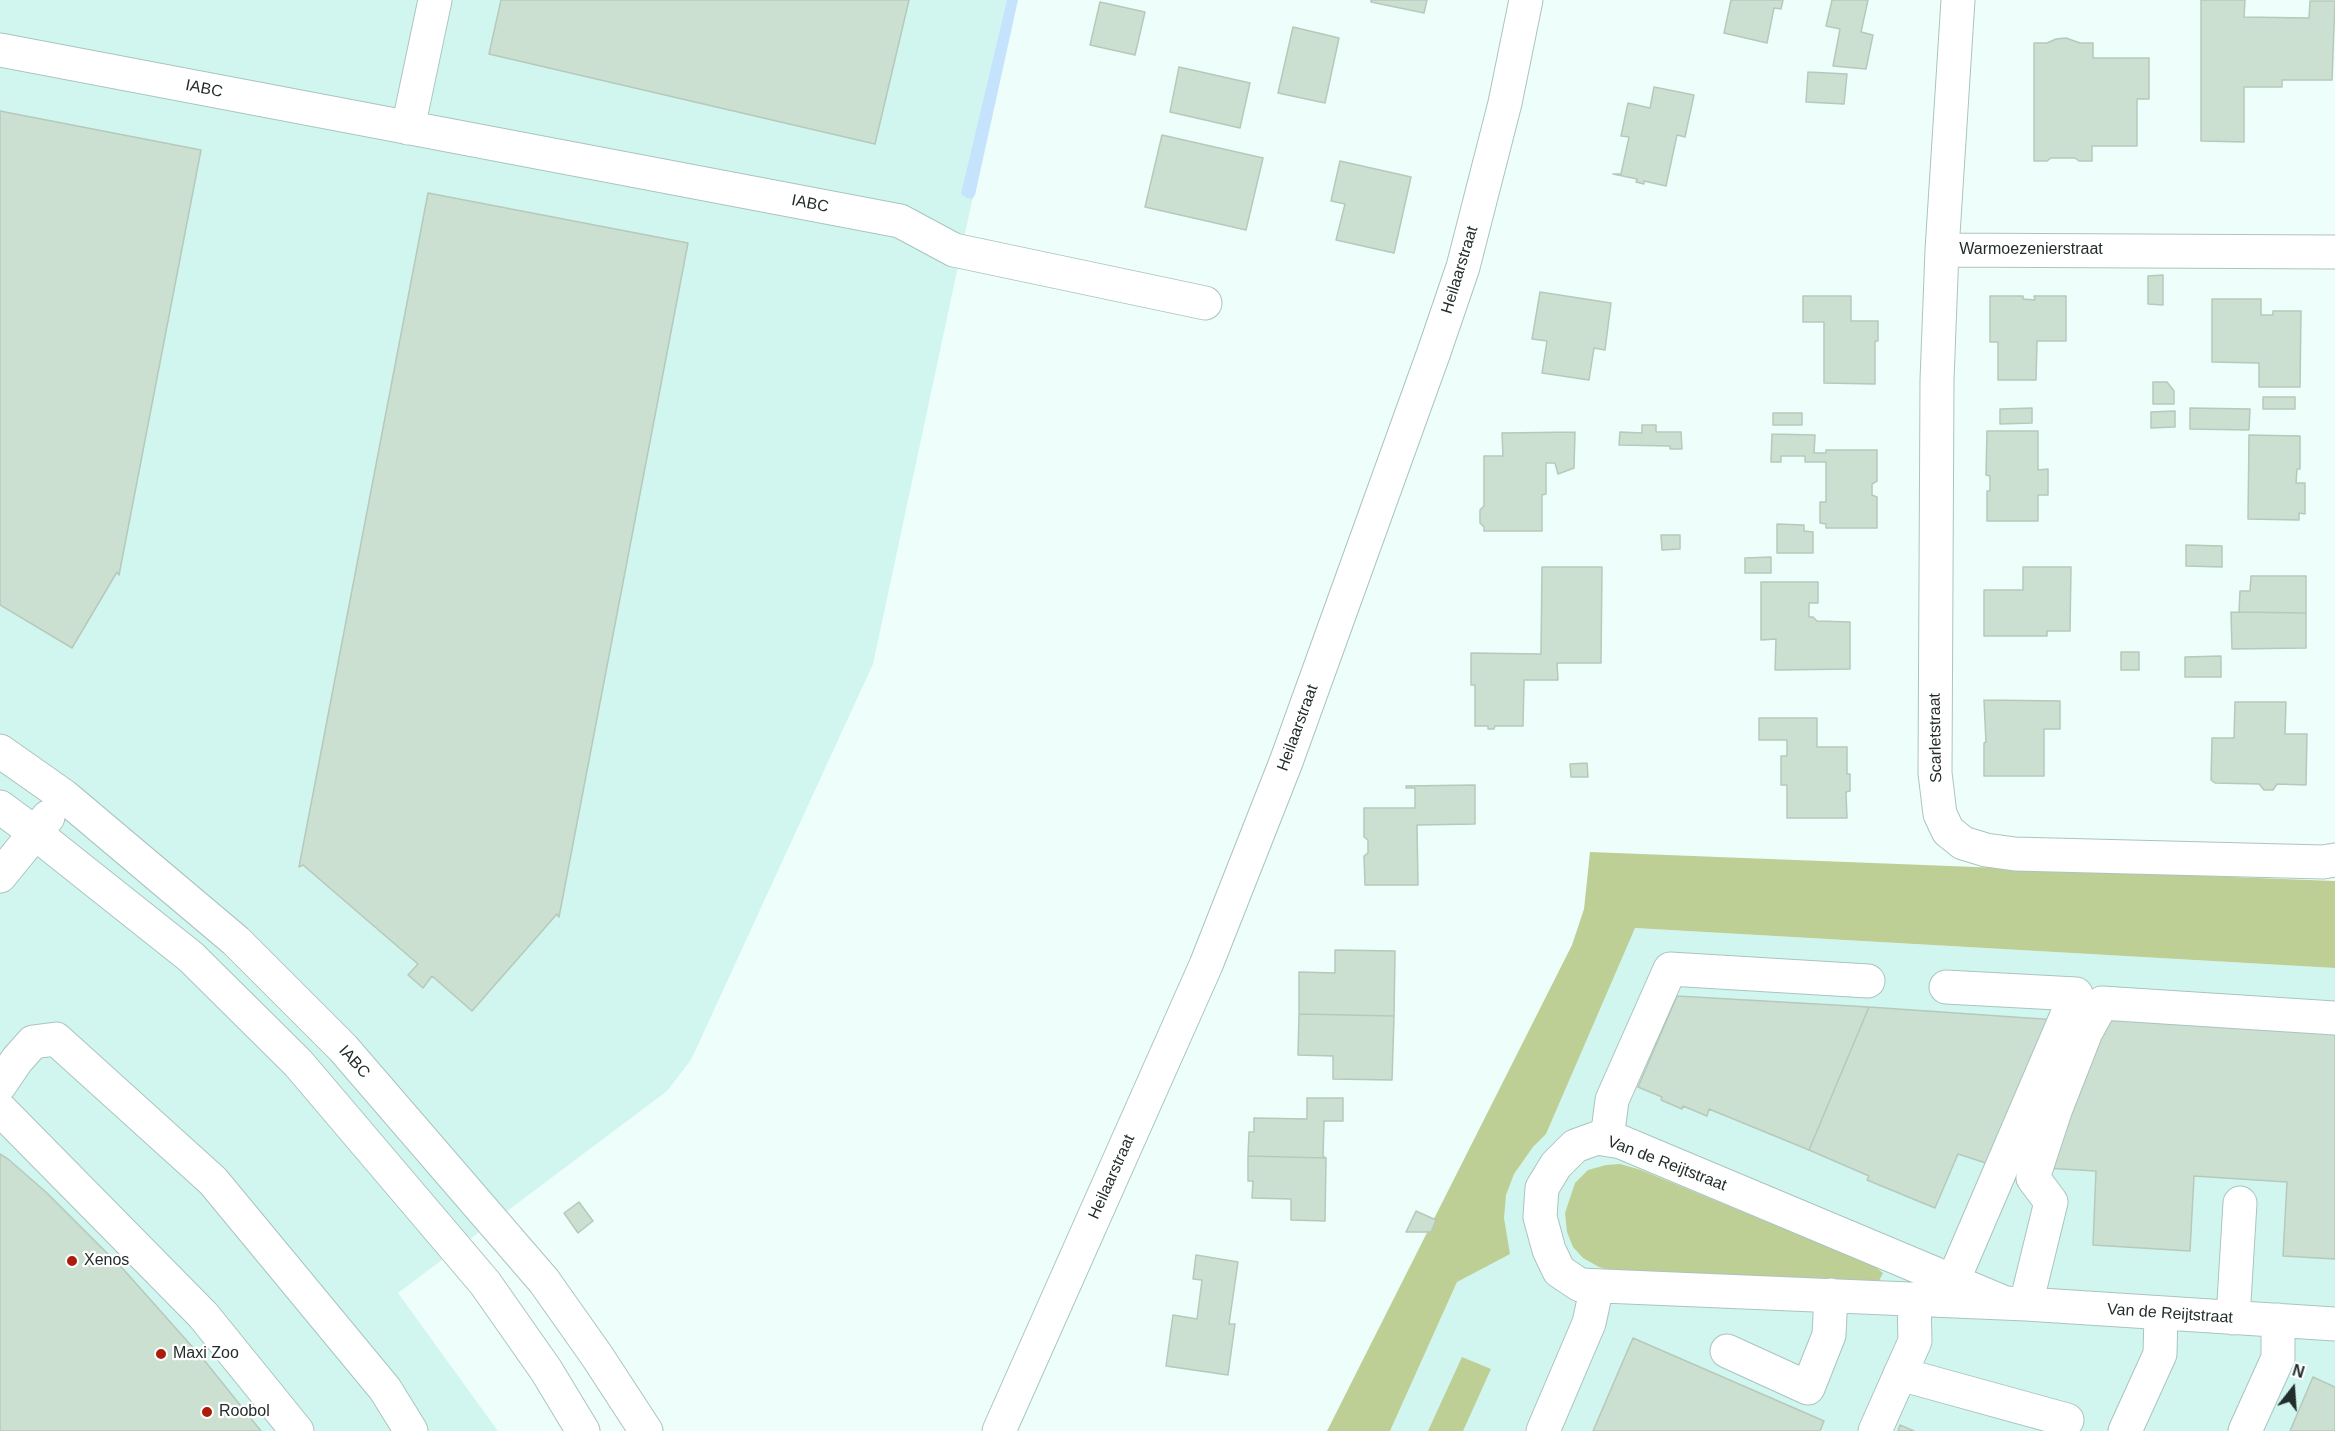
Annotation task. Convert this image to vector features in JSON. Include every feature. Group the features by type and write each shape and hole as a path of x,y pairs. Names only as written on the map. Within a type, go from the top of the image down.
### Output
{"street":[{"path":"408,128 435,0"},
{"name":"Heilaarstraat","path":"999,1431 1206,965 1286,762 1463,267 1505,103 1526,0"},
{"name":"Warmoezenierstraat","path":"1958,0 1942,250 2335,252"},
{"name":"IABC","path":"0,50 900,221 954,250 1205,303"},
{"name":"Scarletstraat","path":"1942,250 1937,380 1935,773 1940,814 1948,831 1963,843 1986,850 2015,854 2323,862 2335,860"},
{"name":"IABC","path":"0,752 64,796 236,941 343,1048 544,1281 646,1431"},
{"path":"0,876 64,796"},
{"path":"0,807 191,957 298,1063 484,1282 546,1370 583,1431"},
{"path":"1607,1139 1612,1100 1670,969 1868,981"},
{"path":"1946,987 2076,994 1953,1281"},
{"path":"2016,1304 2051,1202 2032,1178 2086,1032 2102,1003 2335,1018"},
{"path":"0,1085 33,1042 56,1039 213,1181 385,1389 411,1431"},
{"path":"0,1109 203,1315 297,1431"},
{"name":"Van de Reijtstraat","path":"2016,1304 1953,1281 1621,1142 1597,1138 1575,1146 1556,1165 1542,1188 1540,1217 1549,1250 1560,1271 1580,1285 2016,1304 2335,1324"},
{"path":"2234,1318 2240,1203"},
{"path":"1543,1431 1589,1323 1597,1286"},
{"path":"1727,1351 1808,1388 1829,1335 1831,1295"},
{"path":"1875,1431 1915,1341 1914,1299"},
{"path":"2125,1431 2160,1354 2161,1313"},
{"path":"2245,1431 2278,1358 2278,1320"},
{"path":"1900,1374 2067,1420"}],"shaded area":[{"path":"0,0 1015,0 873,664 691,1060 667,1091 398,1293 498,1431 0,1431"},
{"path":"1634,928 2335,968 2335,1431 1390,1431 1457,1282 1514,1174 1533,1147 1546,1134"}],"green space":[{"path":"1590,852 2335,881 2335,968 1635,928 1546,1134 1533,1147 1514,1174 1506,1195 1504,1218 1510,1254 1457,1282 1390,1431 1327,1431 1572,945 1584,909"},
{"path":"1620,1164 1641,1170 1874,1266 1883,1273 1879,1281 1613,1271 1599,1267 1583,1258 1573,1247 1567,1232 1565,1213 1575,1183 1588,1170"},
{"path":"1462,1357 1491,1369 1463,1431 1428,1431"}],"water":[{"path":"1007,0 1018,0 975,195 972,199 961,194"}],"building":[{"path":"501,0 909,0 875,144 489,54"},
{"path":"1371,0 1427,0 1424,13 1371,2"},
{"path":"1731,0 1783,0 1781,9 1774,8 1767,43 1724,33"},
{"path":"1832,0 1868,0 1861,32 1873,35 1866,69 1833,66 1840,29 1826,26"},
{"path":"2201,0 2245,0 2244,17 2309,18 2310,1 2335,1 2332,80 2282,80 2282,87 2244,87 2244,142 2201,141"},
{"path":"1100,2 1145,12 1135,55 1090,45"},
{"path":"1293,27 1339,38 1325,103 1278,93"},
{"path":"2066,38 2080,43 2093,43 2093,58 2149,58 2149,99 2137,99 2137,146 2092,146 2092,161 2051,158 2047,161 2034,161 2034,43 2047,43"},
{"path":"1179,67 1250,83 1240,128 1170,112"},
{"path":"1808,72 1847,74 1844,104 1806,102"},
{"path":"1654,87 1694,95 1685,137 1677,135 1666,186 1644,181 1644,184 1636,182 1637,179 1613,174 1621,174 1629,137 1621,136 1628,103 1650,108"},
{"path":"0,111 201,150 119,575 117,572 72,648 0,605"},
{"path":"1162,135 1263,158 1246,230 1145,207"},
{"path":"1340,161 1411,177 1394,253 1336,240 1345,204 1331,201"},
{"path":"428,193 688,243 559,917 557,914 472,1011 432,976 423,988 408,975 418,964 303,865 299,867"},
{"path":"2163,275 2163,305 2148,304 2148,276"},
{"path":"1540,292 1611,303 1605,350 1594,348 1589,380 1542,373 1547,341 1532,339"},
{"path":"1803,296 1851,296 1851,321 1878,321 1878,341 1875,341 1875,384 1824,383 1824,322 1803,322"},
{"path":"1990,296 2023,296 2023,299 2035,300 2034,296 2066,296 2066,341 2037,341 2036,380 1998,380 1998,342 1990,342"},
{"path":"2212,299 2261,299 2261,315 2273,315 2273,311 2301,311 2300,387 2259,387 2259,363 2212,362"},
{"path":"2153,382 2167,382 2174,391 2174,404 2153,404"},
{"path":"2263,397 2295,397 2295,409 2263,409"},
{"path":"2032,408 2032,423 2000,424 2000,409"},
{"path":"2190,408 2250,409 2249,430 2190,429"},
{"path":"2175,411 2175,427 2151,428 2151,412"},
{"path":"1773,413 1802,413 1802,425 1773,425"},
{"path":"1642,425 1656,425 1656,432 1681,432 1682,449 1670,449 1670,446 1619,445 1620,432 1642,433"},
{"path":"1987,431 2038,431 2038,470 2048,469 2048,495 2038,495 2038,521 1987,521 1987,491 1990,491 1990,476 1986,475"},
{"path":"1575,432 1574,468 1558,474 1555,463 1546,463 1546,494 1542,495 1542,531 1484,531 1480,523 1480,510 1484,506 1484,456 1503,456 1502,433"},
{"path":"1772,434 1815,435 1814,453 1826,453 1826,450 1877,450 1877,481 1872,484 1872,495 1877,497 1877,528 1826,528 1826,524 1820,523 1820,502 1826,502 1826,462 1805,462 1805,456 1781,456 1781,462 1771,462"},
{"path":"2249,435 2300,436 2300,469 2297,469 2296,483 2305,483 2305,514 2299,513 2299,520 2248,519"},
{"path":"1777,524 1804,525 1804,531 1813,532 1813,553 1777,553"},
{"path":"1661,535 1680,535 1680,549 1662,550"},
{"path":"2186,545 2222,546 2222,567 2186,566"},
{"path":"1771,557 1771,573 1745,573 1745,558"},
{"path":"1542,567 1602,567 1601,663 1557,663 1558,680 1524,680 1523,726 1495,726 1494,729 1488,729 1488,726 1475,726 1475,685 1471,685 1471,653 1541,654"},
{"path":"2023,567 2071,567 2070,631 2047,631 2047,636 1984,636 1984,590 2023,590"},
{"path":"2251,576 2306,576 2306,613 2239,612 2240,591 2250,591"},
{"path":"1761,582 1818,582 1818,603 1809,603 1809,617 1817,621 1850,622 1850,669 1775,670 1776,639 1761,640"},
{"path":"2231,612 2306,613 2306,648 2232,649"},
{"path":"2121,652 2139,652 2139,670 2121,670"},
{"path":"2221,656 2221,677 2185,677 2185,657"},
{"path":"1984,700 2060,701 2060,729 2044,729 2044,776 1984,776 1984,743 1986,742"},
{"path":"2235,702 2286,702 2285,734 2307,734 2306,785 2277,784 2273,790 2264,790 2259,784 2215,783 2211,780 2212,738 2234,738"},
{"path":"1759,718 1817,718 1817,747 1847,747 1847,774 1850,774 1850,791 1846,792 1847,818 1787,818 1787,785 1781,785 1781,756 1787,756 1787,740 1759,740"},
{"path":"1587,763 1588,777 1571,777 1570,764"},
{"path":"1475,785 1475,824 1417,825 1418,885 1365,885 1364,856 1368,853 1368,840 1364,837 1364,808 1415,808 1415,788 1406,788 1406,786"},
{"path":"1335,950 1395,951 1394,1016 1299,1014 1299,972 1335,973"},
{"path":"1677,996 1869,1007 1809,1150 1709,1109 1707,1116 1683,1106 1682,1109 1638,1087"},
{"path":"1869,1007 2057,1020 1995,1166 1958,1154 1935,1208 1867,1180 1869,1176 1809,1150"},
{"path":"1299,1014 1394,1016 1392,1080 1333,1079 1333,1056 1298,1055"},
{"path":"2106,1020 2335,1033 2335,1259 2283,1256 2287,1182 2194,1176 2190,1251 2093,1245 2096,1171 2044,1168"},
{"path":"1307,1098 1343,1098 1343,1121 1324,1121 1323,1156 1326,1158 1248,1156 1249,1132 1254,1132 1254,1118 1307,1119"},
{"path":"0,1154 47,1193 124,1270 204,1360 261,1431 0,1431"},
{"path":"1248,1156 1326,1158 1325,1221 1291,1220 1291,1199 1252,1198 1253,1181 1248,1181"},
{"path":"579,1202 593,1221 578,1233 564,1213"},
{"path":"1416,1211 1436,1220 1431,1232 1406,1232"},
{"path":"1196,1255 1238,1262 1229,1324 1235,1324 1228,1375 1166,1366 1173,1315 1197,1319 1202,1280 1193,1279"},
{"path":"1633,1338 1824,1421 1820,1431 1593,1431"},
{"path":"2313,1377 2335,1387 2335,1431 2290,1431"},
{"path":"1900,1425 1914,1431 1898,1431"}],"place":[{"name":"Xenos","path":"72,1261"},
{"name":"Maxi Zoo","path":"161,1354"},
{"name":"Roobol","path":"207,1412"}]}
